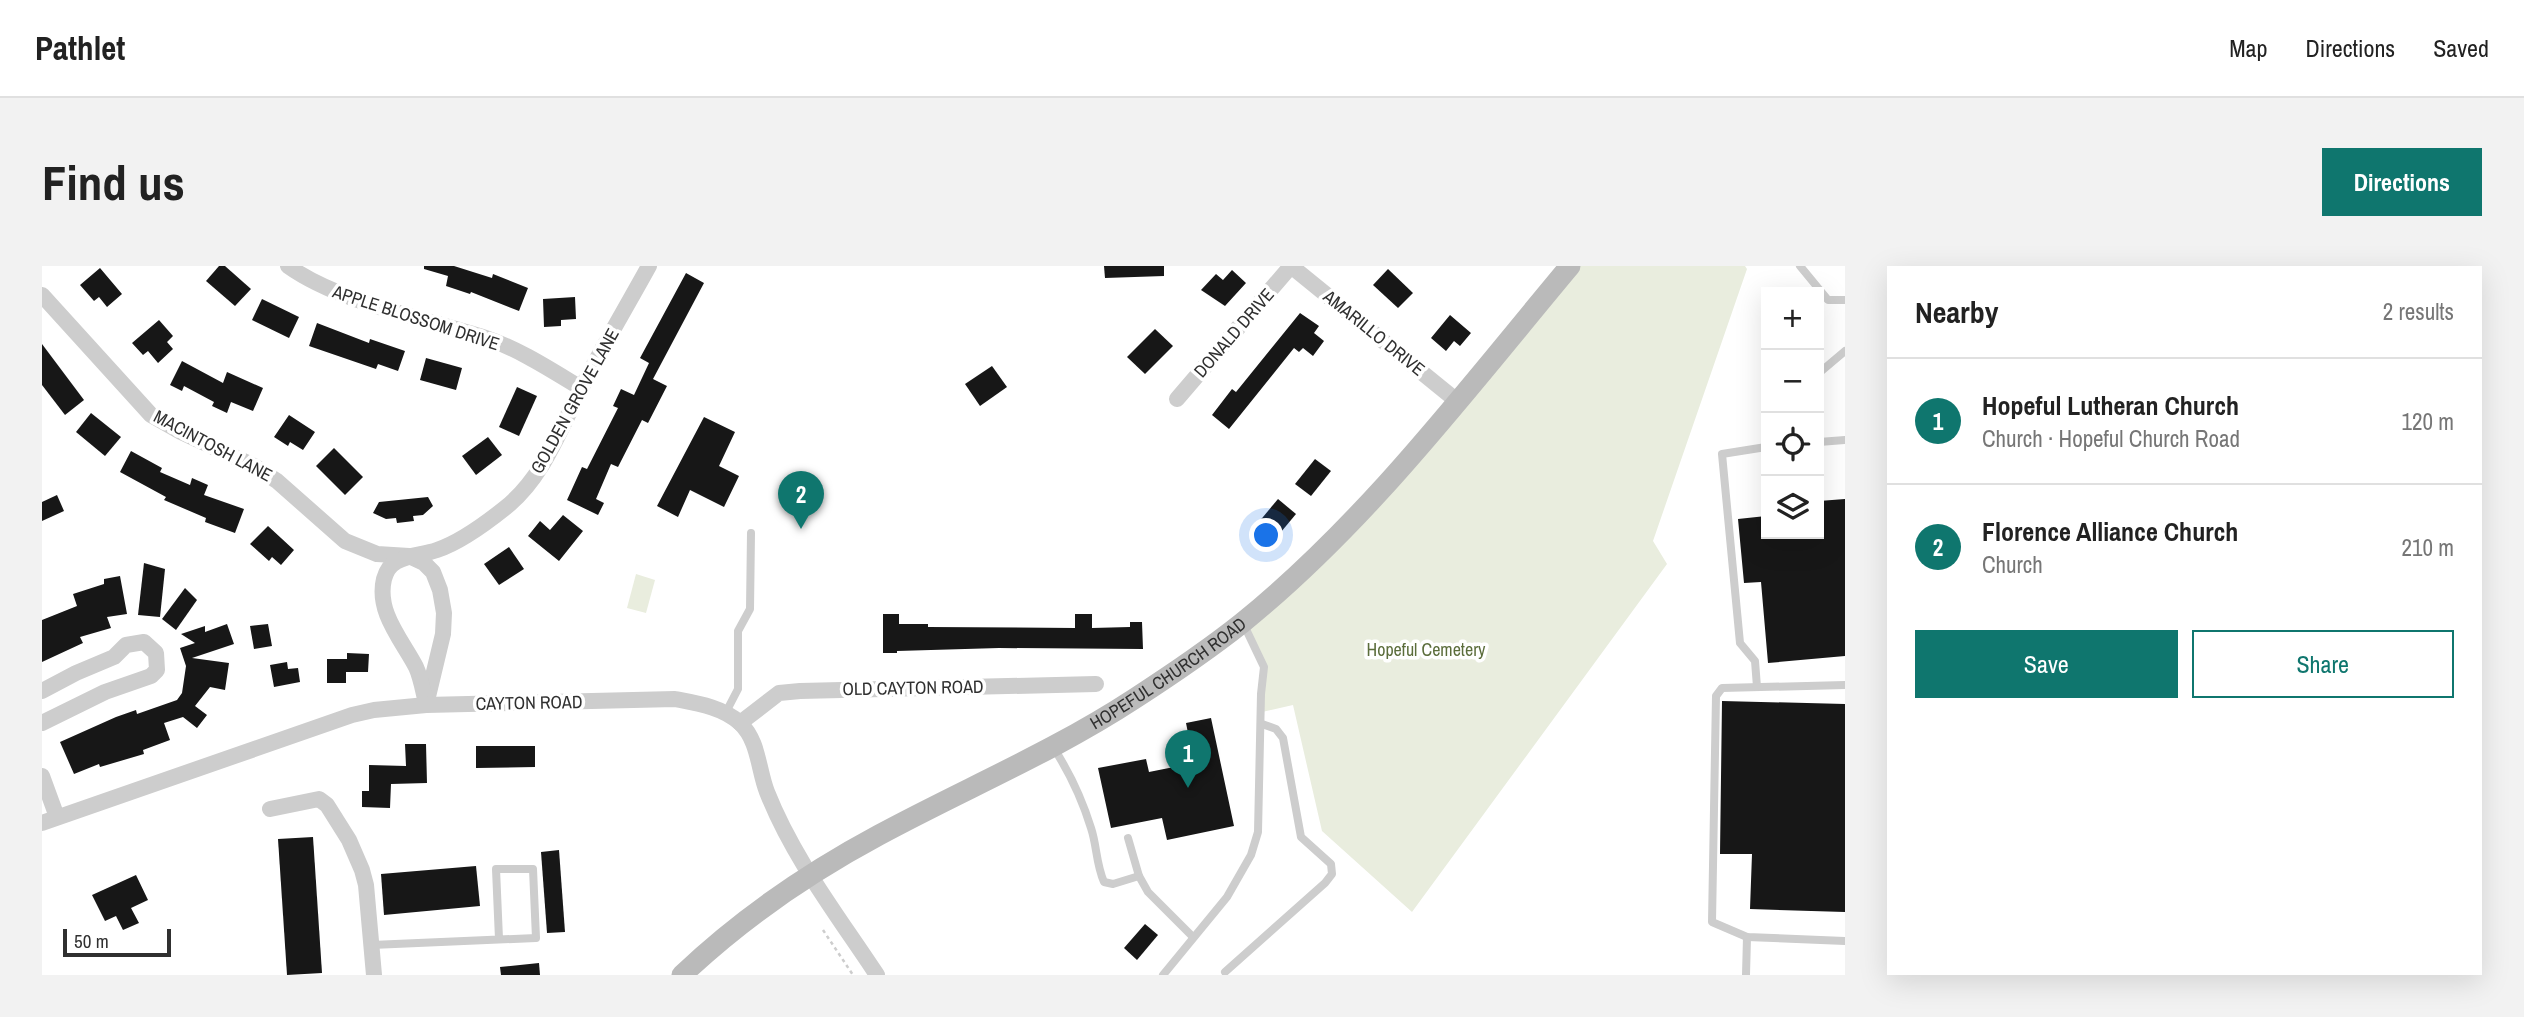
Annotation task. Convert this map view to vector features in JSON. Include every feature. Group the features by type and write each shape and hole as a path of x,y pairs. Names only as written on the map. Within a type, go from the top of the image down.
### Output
{"main road":[{"name":"HOPEFUL CHURCH ROAD","path":"682,975 748,919 811,875 882,833 1053,747 1132,701 1242,623 1306,566 1369,504 1570,266"}],"street":[{"name":"APPLE BLOSSOM DRIVE","path":"288,266 329,290 489,339 548,368 581,388"},
{"name":"GOLDEN GROVE LANE","path":"409,556 436,551 457,541 506,507 536,475 649,266"},
{"name":"DONALD DRIVE","path":"1177,399 1291,266"},
{"name":"AMARILLO DRIVE","path":"1291,266 1457,401"},
{"name":"MACINTOSH LANE","path":"42,295 151,415 277,481 345,541 377,554 409,556"},
{"path":"409,556 424,563 433,572 444,613 443,634 426,705 420,677 395,633 385,603 383,582 387,570 393,563 409,556"},
{"path":"42,691 114,657 126,645 144,642 156,653 157,670 151,676 105,692 42,723"},
{"name":"OLD CAYTON ROAD","path":"740,723 779,693 1096,684"},
{"name":"CAYTON ROAD","path":"50,820 352,715 374,710 426,705 675,699 703,704 740,723"},
{"path":"740,723 753,742 765,788 783,831 877,975"},
{"path":"42,776 50,820"},
{"path":"270,809 314,798 327,805 349,840 366,885 374,975"}],"lane":[{"path":"1800,266 1829,300 1845,300"},
{"path":"1824,369 1845,351"},
{"path":"1824,442 1845,440"},
{"path":"1757,687 1755,661 1740,643 1722,454 1761,448"},
{"path":"725,714 738,689 738,631 750,609 751,533"},
{"path":"1163,975 1232,891 1258,832 1261,694 1265,667 1242,623"},
{"path":"1845,685 1722,688 1716,696 1712,922 1747,937 1845,941"},
{"path":"1225,972 1332,874 1331,864 1301,837 1283,738 1276,729 1262,724"},
{"path":"1053,747 1071,774 1092,830 1097,867 1104,882 1113,884 1139,876"},
{"path":"1128,838 1139,876 1147,892 1193,937"},
{"path":"372,946 536,938 533,869 496,869 499,939"},
{"path":"1746,975 1747,937"}],"path":[{"path":"823,930 853,975"}],"green space":[{"name":"Hopeful Cemetery","path":"1570,266 1745,266 1747,269 1653,541 1667,564 1412,912 1322,831 1293,705 1262,712 1264,667 1242,623 1306,566"},
{"path":"636,574 655,580 646,613 627,608"}],"building":[{"path":"219,266 225,266 251,289 235,306 206,281"},
{"path":"424,266 454,266 492,278 493,274 528,288 519,311 471,292 470,294 446,286 448,276 424,269"},
{"path":"1104,266 1164,266 1164,276 1105,278"},
{"path":"100,268 122,294 107,307 99,297 94,301 80,285"},
{"path":"1388,269 1413,293 1398,308 1373,285"},
{"path":"1232,270 1246,283 1225,306 1201,290 1216,274 1223,280"},
{"path":"686,273 704,283 653,379 667,386 648,423 642,420 618,467 611,464 596,499 604,503 598,515 567,500 582,467 587,469 618,408 613,406 621,389 634,395 649,363 640,358"},
{"path":"575,297 576,319 561,320 561,326 544,327 543,299"},
{"path":"262,299 299,317 289,338 252,320"},
{"path":"1300,313 1319,326 1314,333 1324,341 1313,356 1303,348 1299,352 1294,348 1229,429 1212,415 1232,389 1236,392"},
{"path":"1450,315 1471,333 1460,346 1454,341 1446,351 1431,338"},
{"path":"159,320 173,336 167,342 173,349 158,363 148,351 143,355 132,343"},
{"path":"317,323 369,343 370,339 405,351 398,371 378,364 376,369 309,346"},
{"path":"1155,329 1173,346 1145,374 1127,357"},
{"path":"42,344 84,400 65,415 42,385"},
{"path":"426,358 462,368 456,390 420,380"},
{"path":"182,361 223,383 227,372 263,388 253,411 231,402 227,413 212,406 214,402 184,386 182,391 170,385"},
{"path":"992,366 1007,387 980,406 965,384"},
{"path":"517,387 537,396 519,436 499,427"},
{"path":"91,413 121,437 105,456 76,432"},
{"path":"289,415 315,432 303,450 290,442 288,446 274,437"},
{"path":"704,417 735,432 719,466 739,476 724,507 690,490 678,517 657,506"},
{"path":"488,437 502,455 476,475 462,456"},
{"path":"334,448 363,477 345,495 316,466"},
{"path":"131,451 162,468 160,472 190,485 192,478 208,485 204,495 244,509 235,533 205,522 206,518 164,500 166,497 120,472"},
{"path":"1315,459 1331,471 1311,496 1295,484"},
{"path":"57,495 64,511 42,521 42,502"},
{"path":"428,497 433,506 423,515 413,516 414,521 397,523 396,518 386,519 373,513 379,502"},
{"path":"1278,499 1296,514 1271,544 1253,529"},
{"path":"1845,499 1845,656 1768,663 1761,582 1744,583 1738,519 1761,517 1761,539 1824,539 1824,501"},
{"path":"563,515 583,531 559,561 528,536 540,521 550,530"},
{"path":"268,526 294,550 281,565 272,557 269,561 250,544"},
{"path":"509,547 524,569 499,585 484,564"},
{"path":"144,563 165,569 160,617 138,615"},
{"path":"120,576 127,614 107,617 111,628 80,637 83,643 42,662 42,620 77,606 73,594 104,584 104,579"},
{"path":"185,588 197,600 176,630 162,619"},
{"path":"883,614 899,614 899,624 928,624 928,627 1075,628 1075,614 1092,614 1092,628 1130,627 1130,622 1142,622 1143,649 999,648 883,653"},
{"path":"227,624 234,644 192,658 229,663 225,690 210,687 195,706 207,715 197,728 183,717 164,723 170,740 143,750 144,754 100,767 99,764 74,774 60,742 116,717 136,710 137,714 177,700 182,693 186,666 180,648 195,643 181,634 205,626 205,632"},
{"path":"268,624 272,646 254,649 250,626"},
{"path":"347,653 369,654 368,672 346,672 346,683 327,683 327,659 347,659"},
{"path":"287,662 288,669 298,668 300,682 274,687 270,665"},
{"path":"1722,701 1845,704 1845,912 1750,909 1752,854 1720,854"},
{"path":"1211,718 1234,826 1167,840 1162,818 1111,828 1098,768 1146,759 1149,772 1194,763 1186,723"},
{"path":"405,744 426,744 427,783 391,784 390,808 362,807 362,791 369,791 369,765 406,766"},
{"path":"476,746 535,746 535,767 476,768"},
{"path":"313,837 322,973 287,975 278,839"},
{"path":"559,850 565,932 547,933 541,852"},
{"path":"476,866 480,906 384,915 381,874"},
{"path":"136,875 148,900 131,908 139,923 123,930 116,916 105,921 92,895"},
{"path":"1145,924 1158,935 1137,960 1124,948"},
{"path":"539,963 540,975 501,975 500,967"}],"place":[{"name":"Florence Alliance Church","path":"801,529"},
{"name":"Hopeful Lutheran Church","path":"1188,788"}]}
